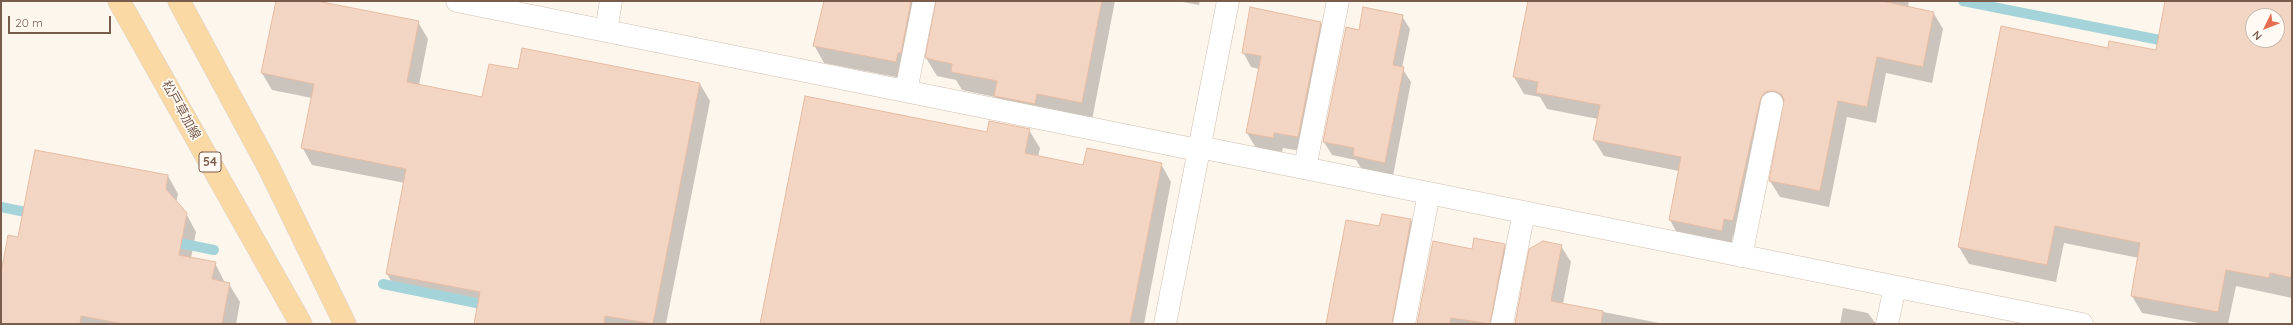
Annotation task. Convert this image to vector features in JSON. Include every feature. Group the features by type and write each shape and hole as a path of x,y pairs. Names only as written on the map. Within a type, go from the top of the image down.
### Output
{"main road":[{"name":"松戸草加線","path":"119,1 301,324"},
{"path":"179,1 269,168 345,324"}],"street":[{"path":"457,1 1198,149 1305,168 1895,287 2013,317 2082,324"},
{"path":"606,31 611,1"},
{"path":"906,91 924,1"},
{"path":"1165,324 1228,1"},
{"path":"1305,168 1338,1"},
{"path":"1742,256 1772,103"},
{"path":"1404,324 1429,193"},
{"path":"1502,324 1524,212"},
{"path":"1887,324 1895,287"}],"building":[{"path":"276,1 317,1 419,21 407,82 482,97 489,64 518,69 522,48 700,83 653,324 605,316 604,324 474,324 480,292 386,274 406,169 301,148 314,84 261,73"},
{"path":"824,1 911,1 901,53 898,53 896,62 813,46"},
{"path":"936,1 1102,1 1082,103 1037,94 1035,104 994,96 997,81 951,72 952,64 925,58"},
{"path":"1528,1 1882,1 1934,12 1923,67 1877,57 1867,107 1838,101 1820,191 1769,181 1784,99 1781,94 1775,91 1768,91 1763,94 1760,101 1733,221 1724,219 1722,231 1669,220 1681,157 1593,140 1600,105 1536,93 1538,82 1513,77"},
{"path":"2165,1 2292,1 2292,278 2270,273 2269,278 2226,270 2218,312 2131,296 2140,243 2055,226 2047,265 1958,247 2001,26 2108,48 2109,41 2156,50"},
{"path":"1250,7 1321,22 1298,137 1274,133 1273,138 1246,133 1261,56 1242,53"},
{"path":"1363,7 1403,15 1393,65 1404,67 1385,163 1353,156 1354,148 1323,142 1346,27 1359,30"},
{"path":"805,96 987,132 989,121 1030,129 1025,153 1083,165 1087,148 1162,163 1130,324 760,324"},
{"path":"35,150 168,175 166,189 187,213 179,255 216,262 212,279 230,283 222,324 123,324 81,316 80,324 1,324 1,273 8,235 18,237"},
{"path":"1382,214 1411,219 1392,324 1326,324 1346,220 1379,226"},
{"path":"1474,238 1505,244 1490,324 1451,318 1450,324 1417,324 1433,241 1472,249"},
{"path":"1543,241 1562,245 1551,301 1603,311 1601,324 1515,324 1529,249"}],"waterway":[{"path":"1963,1 2170,42"},
{"path":"1,207 35,214"},
{"path":"169,241 214,250"},
{"path":"383,284 491,306"}]}
